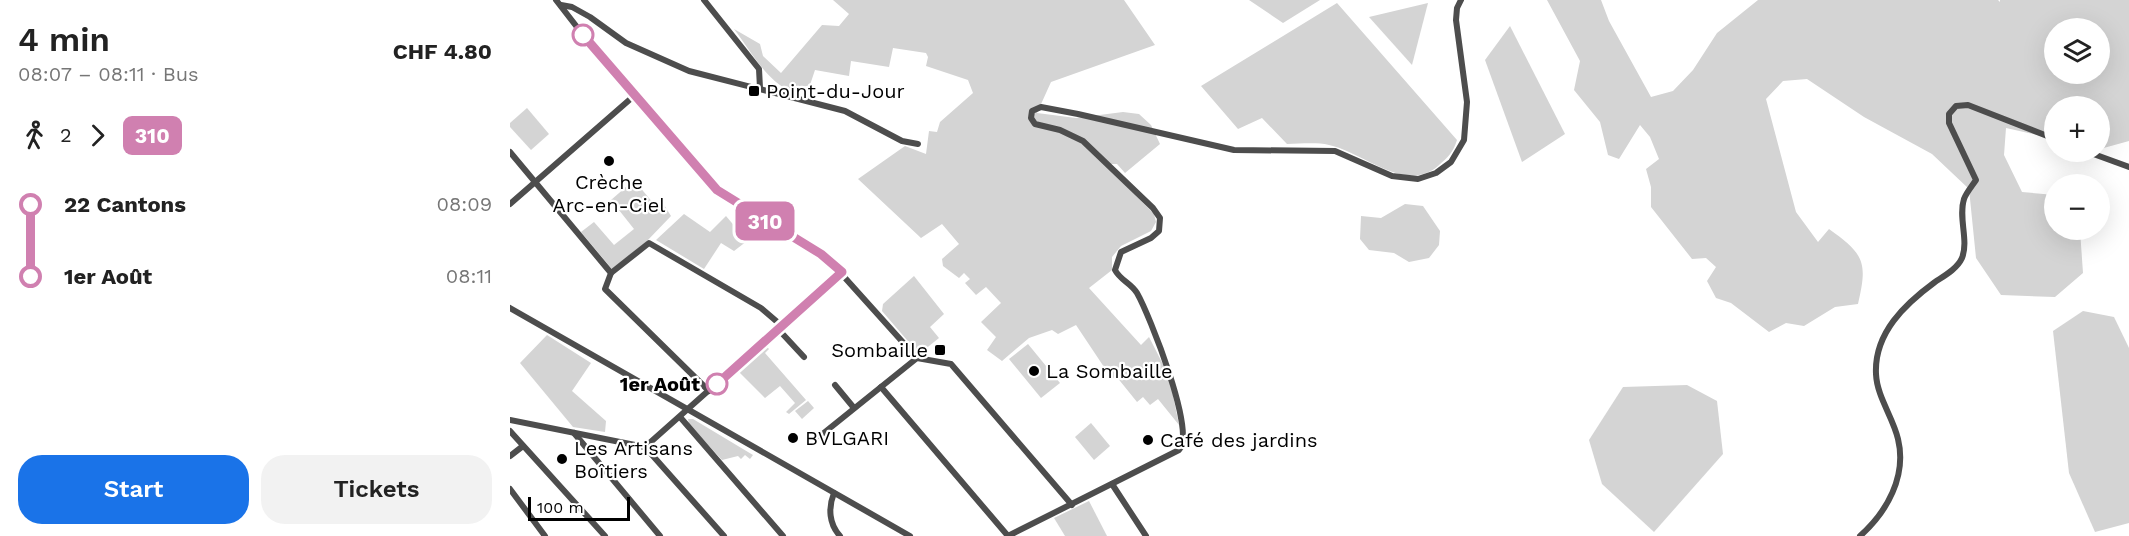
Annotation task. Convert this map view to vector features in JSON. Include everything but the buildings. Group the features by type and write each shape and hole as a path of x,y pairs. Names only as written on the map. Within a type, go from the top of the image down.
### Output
{"street":[{"path":"704,0 759,69 760,88"},
{"path":"881,387 1008,536 1179,450 1184,444 1170,374 1140,299 1132,285 1117,273 1115,267 1121,252 1155,235 1161,222 1153,208 1093,149 1067,132 1035,124 1031,118 1032,111 1041,107 1078,114 1234,150 1335,152 1392,176 1418,179 1436,173 1451,162 1464,140 1467,102 1456,20 1457,8 1461,0"},
{"path":"559,3 572,6 626,43 689,71 845,111 902,141 918,144"},
{"path":"559,3 586,39 717,190 821,254 842,272 916,358 944,361 956,369 1072,505"},
{"path":"510,204 635,95"},
{"path":"1860,536 1886,507 1896,483 1900,456 1898,439 1876,374 1879,354 1894,317 1907,302 1956,267 1962,258 1964,200 1976,180 1949,123 1949,114 1956,106 1968,105 2044,135"},
{"path":"510,152 611,273"},
{"path":"2110,160 2129,167"},
{"path":"709,391 605,289 611,273 649,243 761,308 804,357"},
{"path":"645,447 842,272"},
{"path":"510,308 910,536"},
{"path":"820,436 916,358"},
{"path":"835,385 854,408"},
{"path":"680,417 783,536"},
{"path":"510,420 645,447 724,536"},
{"path":"510,431 605,536"},
{"path":"573,433 660,536"},
{"path":"510,456 523,446"},
{"path":"1112,484 1146,536"},
{"path":"510,489 545,536"},
{"path":"834,493 830,514 833,529 840,536"},
{"path":"829,536 833,529"}],"shaded area":[{"path":"833,0 1124,0 1155,45 1051,82 1037,113 1076,118 1123,112 1139,114 1151,125 1160,144 1125,173 1117,164 1105,164 1154,214 1156,222 1151,231 1121,246 1112,257 1112,270 1089,288 1141,345 1149,337 1169,376 1179,425 1158,399 1150,405 1143,397 1137,402 1116,376 1112,379 1076,325 1058,334 1052,330 1029,338 1002,361 987,350 996,337 981,322 1001,303 986,287 976,295 965,283 970,279 964,273 959,278 943,266 942,259 959,244 942,224 921,238 858,179 905,146 926,154 929,131 937,132 940,122 973,93 968,80 926,66 928,57 926,53 893,48 889,67 851,61 849,76 815,70 810,85 790,91 773,80 734,29 760,44 763,56 781,73 822,25 839,26 849,14"},
{"path":"1249,0 1320,0 1283,23"},
{"path":"1547,0 1601,0 1609,21 1651,97 1673,91 1693,70 1717,33 1758,0 1998,0 2000,2 2000,0 2129,0 2129,141 2110,146 2110,96 2044,96 2044,137 2006,128 2004,155 2022,192 2044,194 2044,240 2081,240 2083,273 2055,297 2001,295 1976,258 1969,189 1932,154 1864,117 1807,79 1783,81 1766,99 1796,212 1818,242 1829,229 1850,245 1860,260 1863,278 1858,304 1835,307 1804,326 1786,323 1769,332 1731,303 1716,298 1707,281 1716,267 1706,258 1692,259 1651,207 1651,187 1646,169 1659,159 1650,137 1640,125 1619,159 1608,155 1600,122 1574,90 1580,61"},
{"path":"1337,3 1457,140 1454,148 1438,166 1425,173 1412,176 1398,174 1329,145 1287,144 1262,118 1238,129 1201,86"},
{"path":"1428,3 1412,65 1369,17"},
{"path":"1510,26 1565,134 1522,162 1485,60"},
{"path":"527,108 549,134 531,150 510,127 510,123"},
{"path":"634,180 658,209 664,205 671,216 646,242 612,269 581,232 594,222 614,245 634,229 611,200"},
{"path":"1405,204 1423,206 1440,231 1439,245 1429,258 1409,262 1394,253 1369,250 1360,239 1361,216 1381,218"},
{"path":"684,214 710,232 726,216 747,241 734,251 721,243 704,269 656,240"},
{"path":"914,276 944,314 930,327 939,338 919,354 882,311 883,304"},
{"path":"2083,311 2114,317 2129,348 2129,523 2095,532 2069,473 2053,331"},
{"path":"547,335 591,363 572,391 606,421 605,432 573,427 520,363"},
{"name":"La Sombaille","path":"1028,344 1060,383 1041,398 1009,359"},
{"path":"767,347 769,349 765,353 806,400 789,414 786,412 795,403 780,386 765,398 739,372"},
{"path":"1687,385 1717,401 1723,454 1654,532 1602,484 1589,440 1623,387"},
{"path":"808,401 814,408 802,419 795,411"},
{"path":"688,419 693,419 753,455 750,459 745,455 741,459 738,456 722,460 689,424"},
{"path":"1091,423 1110,446 1094,460 1075,437"},
{"path":"1089,501 1107,536 1065,536 1054,518"}],"bus line":[{"name":"310","path":"583,35 707,181 740,206 821,254 842,272 717,384"}],"place":[{"name":"Point-du-Jour","path":"754,91"},
{"name":"Crèche Arc-en-Ciel","path":"609,161"},
{"name":"Sombaille","path":"940,350"},
{"name":"La Sombaille","path":"1034,371"},
{"name":"1er Août","path":"717,384"},
{"name":"BVLGARI","path":"793,438"},
{"name":"Café des jardins","path":"1148,440"},
{"name":"Les Artisans Boîtiers","path":"562,459"}]}
